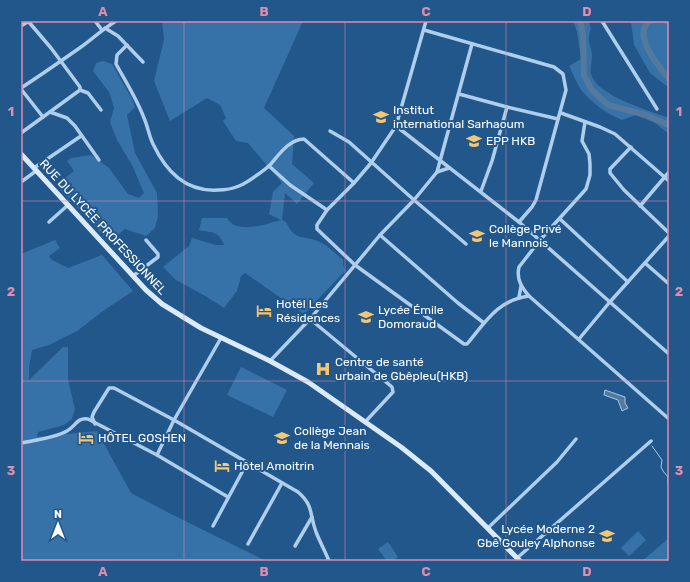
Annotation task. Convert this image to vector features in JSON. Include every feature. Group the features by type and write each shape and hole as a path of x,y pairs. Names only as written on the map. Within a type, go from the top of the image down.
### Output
{"main road":[{"name":"RUE DU LYCÉE PROFESSIONNEL","path":"21,154 146,290 162,304 201,328 270,361 308,382 366,421 432,471 518,559"}],"street":[{"path":"21,26 28,21 51,48 80,87 80,90"},
{"path":"95,21 104,29 127,44 143,62"},
{"path":"42,117 21,88 61,62 116,21"},
{"path":"426,21 396,126 371,162 354,183 326,210 317,225 318,229 355,264 464,344 467,344 497,308 520,297 530,296"},
{"path":"602,21 657,109"},
{"path":"424,30 554,67 563,74 566,90 536,200 519,222"},
{"path":"127,44 118,55 116,64 145,118 152,143 173,174 180,180 201,190 237,187 246,183 269,166 292,141 304,139 354,183"},
{"path":"270,361 310,319 380,235 414,200 437,172 472,44"},
{"path":"80,90 88,93 101,110"},
{"path":"21,133 80,90"},
{"path":"459,94 558,119"},
{"path":"480,191 492,161 507,107"},
{"path":"50,112 67,118 75,126 100,160"},
{"path":"560,113 615,134 669,181"},
{"path":"520,297 519,267 540,240 586,189 590,164 588,154 582,141 585,122"},
{"path":"396,126 519,222 609,303 669,354"},
{"path":"330,131 348,142 466,244"},
{"path":"21,182 81,136"},
{"path":"631,147 609,170 624,190 669,233"},
{"path":"269,166 290,186 316,201 326,210"},
{"path":"437,172 449,168"},
{"path":"640,206 669,172"},
{"path":"49,222 68,205"},
{"path":"560,219 628,282"},
{"path":"380,235 458,303 484,323"},
{"path":"579,340 609,303 669,236"},
{"path":"133,276 158,258 158,254 146,240"},
{"path":"645,263 669,284"},
{"path":"520,286 579,340 669,418"},
{"path":"310,319 392,387 393,392 366,421"},
{"path":"157,456 174,420 221,338"},
{"path":"95,424 92,417 94,412 111,387 174,420 298,492 306,500 310,508 316,531 329,561"},
{"path":"21,443 69,430 79,420 84,419 157,456 228,496"},
{"path":"488,527 557,462 576,439"},
{"path":"518,559 651,441"},
{"path":"213,526 247,463"},
{"path":"248,544 282,483"},
{"path":"295,546 312,517"}],"shaded area":[{"path":"162,21 303,21 264,108 294,136 292,164 314,183 297,204 285,193 282,220 286,222 293,233 300,237 320,242 329,248 343,260 345,271 304,314 245,273 241,276 237,291 224,308 176,280 163,267 189,246 192,238 216,245 224,245 220,237 215,233 199,230 202,218 227,218 231,223 244,227 260,226 281,220 269,214 273,192 282,183 248,143 236,141 223,121 226,118 220,105 207,98 170,121 154,81 164,40"},
{"path":"573,21 589,21 591,29 589,39 592,55 591,74 595,82 602,89 623,101 669,117 669,134 655,123 636,115 622,120 616,118 586,96 569,66 581,59 577,32"},
{"path":"631,21 669,21 669,88 650,73 634,45"},
{"path":"103,61 112,64 135,107 127,115 135,153 157,193 158,216 155,228 146,236 125,229 109,242 56,185 74,171 67,161 71,158 91,155 109,168 128,194 139,198 144,193 132,165 117,140 110,122 114,108 109,92 93,71 96,63"},
{"path":"55,240 60,248 49,256 52,260 68,268 102,255 133,291 77,331 49,345 32,350 29,367 29,380 63,347 68,347 68,380 75,409 72,419 64,425 38,432 37,437 97,431 131,493 266,561 21,561 21,254"},
{"path":"241,367 287,390 273,417 227,395"},
{"path":"605,390 625,397 625,403 628,408 622,411 618,400 604,395"},
{"path":"638,531 646,540 629,556 621,548"},
{"path":"669,538 669,561 642,561"},
{"path":"388,542 398,557 393,561 387,561 378,549"}],"waterway":[{"path":"579,21 581,24 583,37 584,76 592,90 608,105 646,115 669,125"},
{"path":"650,21 645,27 645,42 659,67 669,79"},
{"path":"652,446 662,460 661,467 668,477 669,487"}],"place":[{"name":"Institut international Sarhaoum","path":"381,117"},
{"name":"EPP HKB","path":"474,141"},
{"name":"Collège Privé le Mannois","path":"477,236"},
{"name":"Hotêl Les Résidences","path":"264,311"},
{"name":"Lycée Émile Domoraud","path":"366,317"},
{"name":"Centre de santé urbain de Gbêpleu(HKB)","path":"323,369"},
{"name":"HÔTEL GOSHEN","path":"86,438"},
{"name":"Collège Jean de la Mennais","path":"282,438"},
{"name":"Hôtel Amoitrin","path":"222,466"},
{"name":"Lycée Moderne 2 Gbê Gouley Alphonse","path":"607,536"}]}
